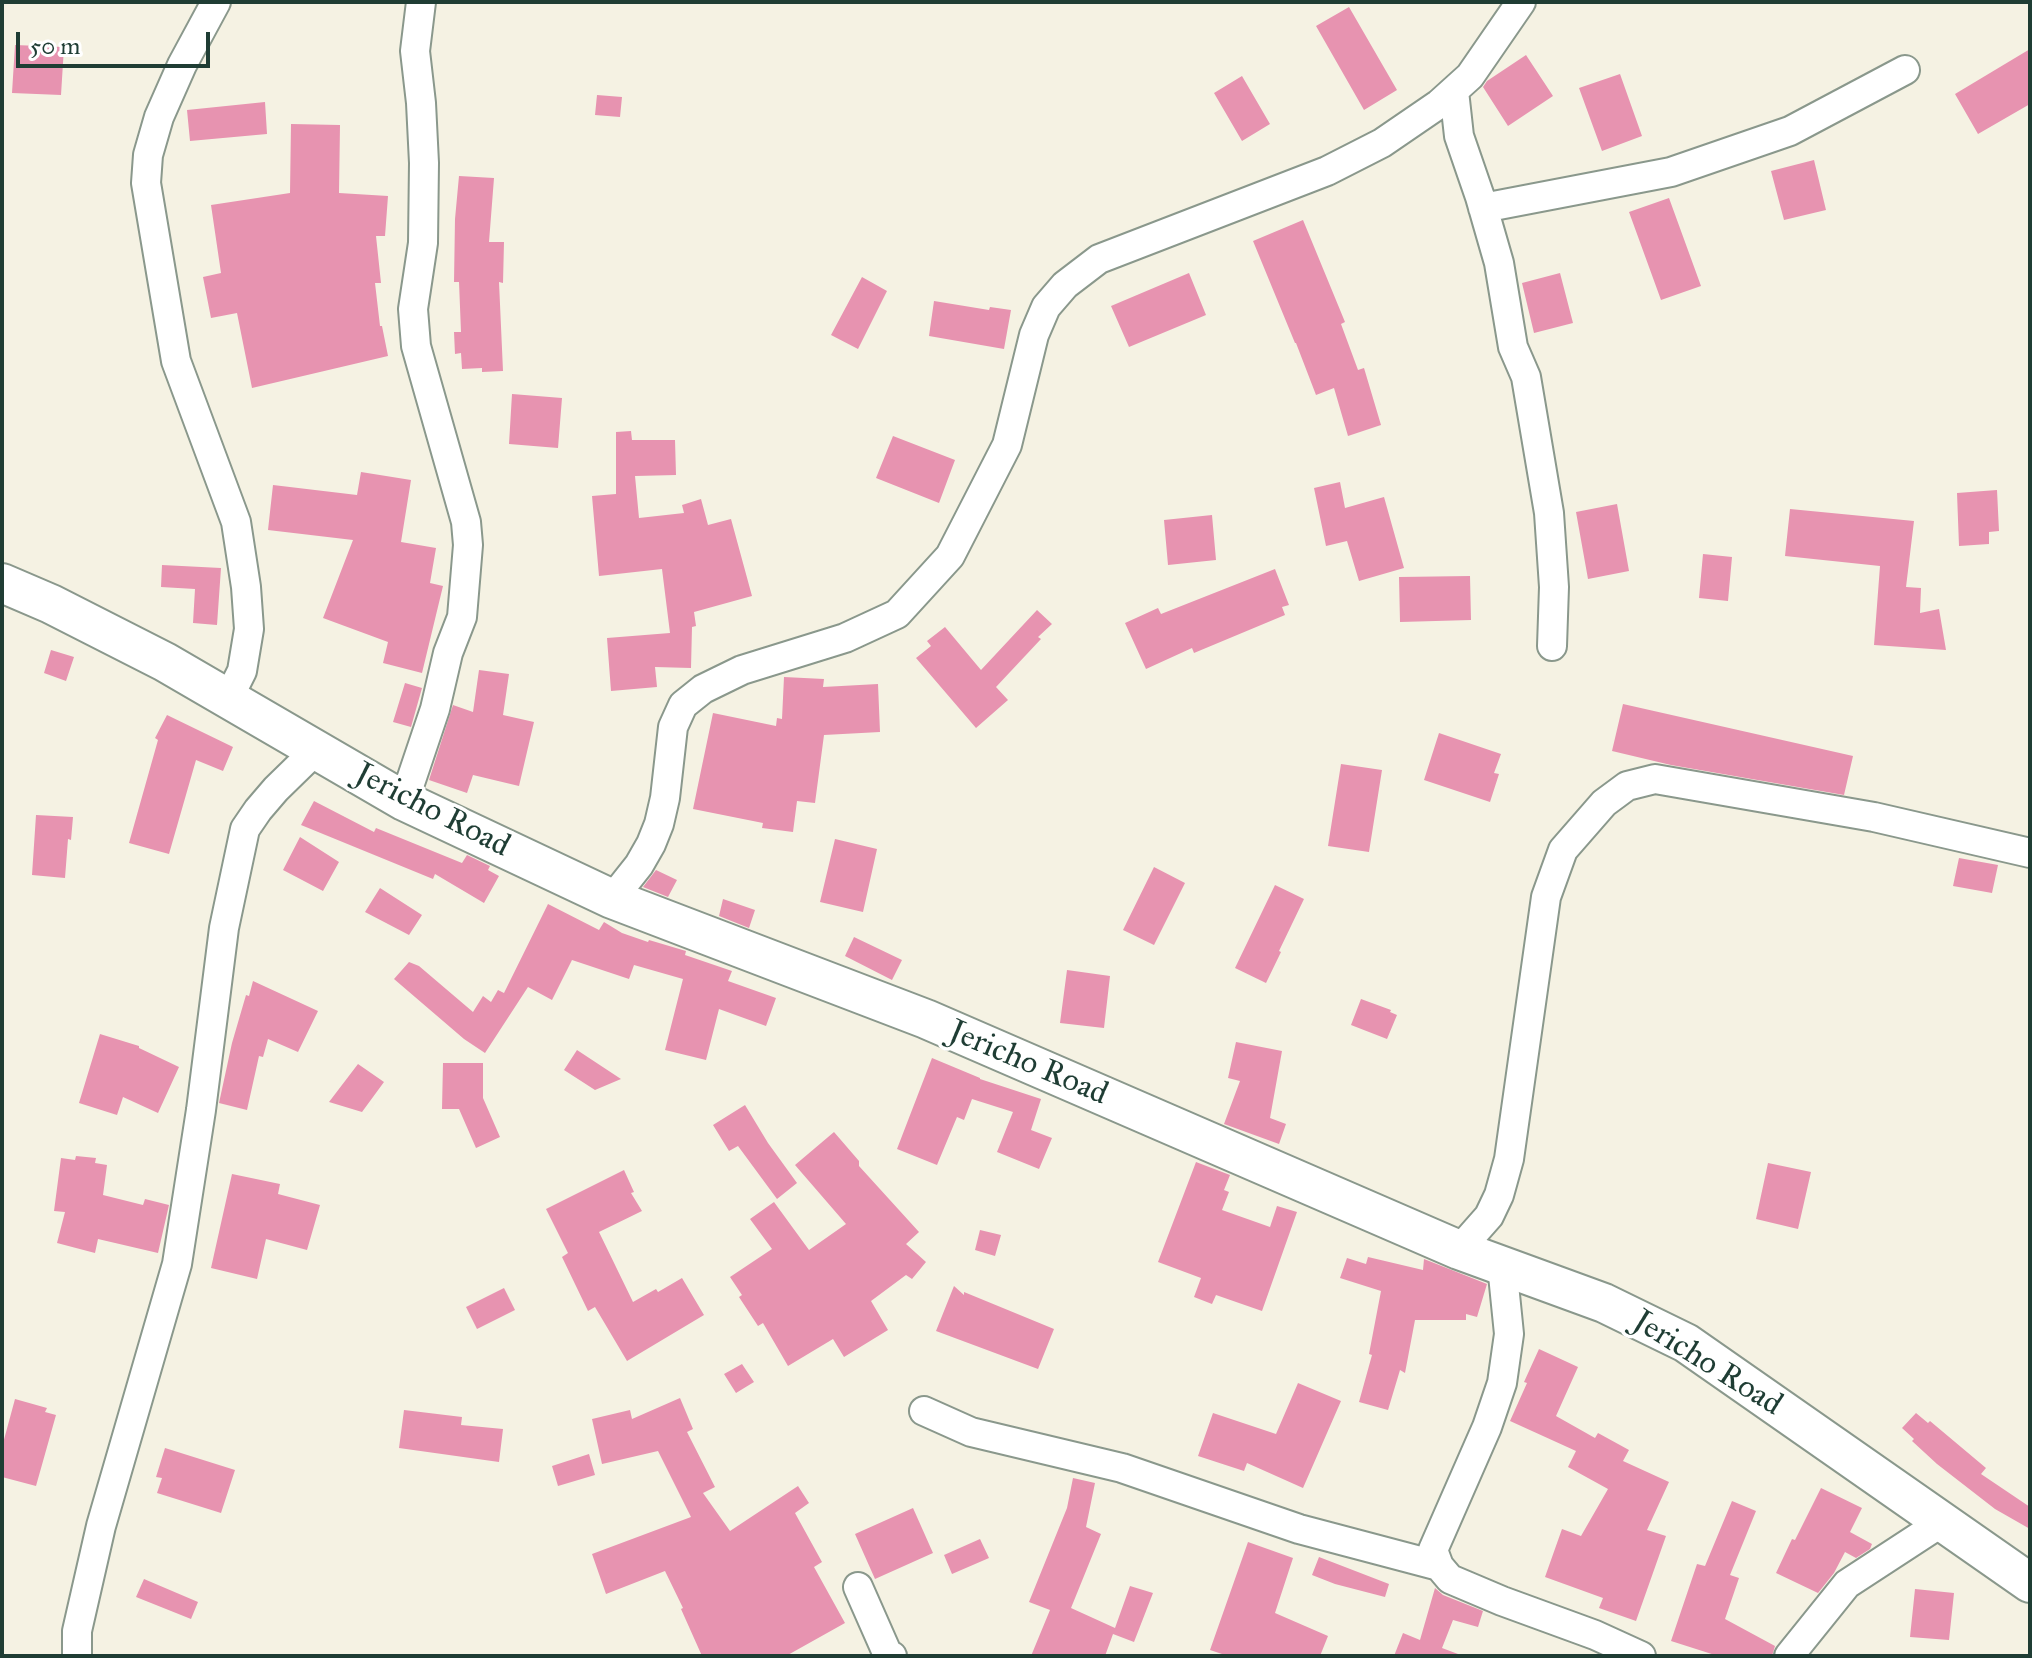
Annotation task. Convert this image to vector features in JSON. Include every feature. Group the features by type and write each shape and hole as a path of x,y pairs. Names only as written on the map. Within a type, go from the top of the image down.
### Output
{"street":[{"path":"216,2 182,65 159,117 148,155 146,183 176,361 236,522 249,629 242,671 228,699"},
{"path":"404,801 435,709 448,653 462,617 468,545 466,522 416,346 413,309 423,243 424,163 415,51 421,2"},
{"path":"612,899 639,865 659,824 673,727 683,705 703,689 742,670 845,638 897,614 950,556 1007,445 1034,335 1046,307 1065,285 1099,259 1327,171 1382,143 1439,104 1470,76 1521,2"},
{"path":"1483,208 1671,172 1790,131 1905,70"},
{"path":"1454,91 1459,136 1499,263 1513,347 1526,377 1549,513 1554,587 1552,646"},
{"name":"Jericho Road","path":"2,583 51,604 136,648 404,801 612,899 926,1019 1459,1250 1604,1303 1686,1343 2030,1583"},
{"path":"77,1656 77,1631 101,1526 177,1264 201,1110 224,928 245,829 276,789 316,750"},
{"path":"1459,1250 1489,1216 1499,1195 1509,1159 1546,897 1563,850 1604,803 1627,786 1655,779 1874,817 2030,853"},
{"path":"1502,1265 1509,1334 1502,1383 1487,1427 1433,1550 1439,1566 1450,1579 1595,1635 1629,1653"},
{"path":"924,1411 971,1432 1122,1468 1299,1529 1439,1566"},
{"path":"1789,1656 1847,1584 1942,1522"},
{"path":"858,1587 888,1655 892,1656"}],"building":[{"path":"1349,7 1397,90 1364,110 1316,26"},
{"path":"15,45 64,47 61,95 12,93"},
{"path":"2030,49 2030,104 1978,134 1955,94"},
{"path":"1526,55 1553,96 1508,126 1483,87 1487,81"},
{"path":"1620,74 1642,136 1602,151 1579,88"},
{"path":"1242,76 1270,124 1242,141 1214,93"},
{"path":"597,95 622,97 620,117 595,115"},
{"path":"265,102 267,134 190,141 187,110"},
{"path":"291,124 340,125 339,193 388,196 385,236 376,236 381,283 375,283 380,326 388,356 252,388 237,313 211,318 203,277 221,273 211,205 290,193"},
{"path":"1814,160 1826,210 1784,220 1771,171"},
{"path":"459,176 494,178 489,242 504,242 503,283 499,282 503,371 462,369 461,353 455,354 454,332 461,332 459,282 454,282"},
{"path":"1669,198 1701,286 1661,300 1629,212"},
{"path":"1303,220 1345,322 1341,324 1358,370 1364,368 1381,425 1348,436 1334,388 1316,395 1253,241"},
{"path":"1189,273 1206,315 1129,347 1111,306"},
{"path":"1560,273 1573,323 1534,333 1522,283"},
{"path":"862,277 887,291 858,349 831,335"},
{"path":"934,301 989,310 990,307 1011,310 1004,349 929,336"},
{"path":"512,394 562,398 558,448 509,444"},
{"path":"631,431 632,440 675,440 676,475 635,476 639,518 684,513 682,505 701,499 708,525 731,519 752,596 694,612 696,626 692,627 691,668 655,667 657,687 611,691 607,638 670,633 662,569 599,576 592,496 616,494 616,432"},
{"path":"893,436 955,460 939,503 876,478"},
{"path":"361,472 411,480 401,542 436,548 430,583 443,586 422,673 383,663 388,642 323,618 353,540 268,530 273,485 357,495"},
{"path":"1340,482 1345,508 1384,497 1404,568 1359,581 1347,541 1326,546 1314,488"},
{"path":"1997,490 1999,531 1989,532 1989,544 1959,546 1957,493"},
{"path":"1617,504 1629,571 1588,579 1576,512"},
{"path":"1790,509 1914,521 1906,587 1921,588 1920,613 1939,609 1946,650 1874,645 1880,566 1785,556"},
{"path":"1212,515 1216,560 1168,565 1164,520"},
{"path":"1703,554 1732,557 1728,601 1699,598"},
{"path":"162,565 221,568 217,625 193,623 195,589 161,587"},
{"path":"1275,569 1289,605 1282,607 1285,615 1194,653 1192,648 1146,669 1125,623 1158,608 1161,614"},
{"path":"1470,576 1471,620 1400,622 1399,577"},
{"path":"1037,610 1052,624 996,687 1008,700 976,728 916,658 931,646 927,641 945,627 981,670"},
{"path":"51,650 74,657 66,681 44,673"},
{"path":"479,670 509,674 503,715 534,722 519,786 473,775 467,793 429,780 453,705 473,712"},
{"path":"784,677 824,679 823,687 878,684 880,732 824,735 815,803 797,801 793,832 762,828 763,823 693,809 713,713 776,726 777,718 782,719"},
{"path":"405,683 422,688 411,727 393,722"},
{"path":"1623,704 1853,756 1844,795 1671,765 1612,751"},
{"path":"167,715 233,747 223,771 196,760 169,854 129,843 158,740 155,738"},
{"path":"1439,733 1501,754 1494,773 1499,774 1490,802 1424,780"},
{"path":"1341,764 1382,770 1369,852 1328,846"},
{"path":"314,801 374,832 376,828 462,863 467,855 490,866 488,870 499,876 484,903 435,874 433,879 301,825"},
{"path":"36,815 73,817 65,878 32,875"},
{"path":"300,837 339,862 323,891 283,870"},
{"path":"835,839 877,849 863,912 820,902"},
{"path":"1959,858 1998,865 1992,893 1953,886"},
{"path":"1154,867 1185,883 1154,945 1123,930"},
{"path":"656,870 677,880 668,897 643,887"},
{"path":"1275,885 1304,899 1266,983 1235,968"},
{"path":"380,888 422,915 409,935 365,912"},
{"path":"723,899 755,910 749,928 719,916"},
{"path":"548,904 599,930 604,922 622,933 686,951 685,955 732,971 728,981 776,998 766,1026 719,1009 706,1060 665,1050 683,979 634,965 629,979 572,960 552,1000 528,987 485,1053 394,979 409,962 419,966 473,1012 483,996 491,1002 498,990 504,993"},
{"path":"854,937 902,960 892,980 845,956"},
{"path":"1067,970 1110,976 1104,1028 1060,1023"},
{"path":"253,981 318,1011 298,1052 268,1039 263,1057 259,1056 247,1110 219,1103 232,1043"},
{"path":"1361,999 1397,1015 1387,1039 1351,1025"},
{"path":"100,1034 139,1046 179,1067 158,1113 123,1097 117,1115 79,1103"},
{"path":"1236,1042 1282,1051 1270,1118 1286,1124 1279,1144 1224,1124 1240,1081 1228,1078"},
{"path":"577,1050 621,1079 595,1090 564,1070"},
{"path":"932,1058 980,1079 1041,1099 1031,1130 1052,1138 1039,1169 997,1152 1013,1112 972,1099 964,1120 957,1117 937,1165 897,1149"},
{"path":"443,1063 483,1063 483,1098 500,1137 476,1148 459,1109 442,1109"},
{"path":"358,1064 384,1082 362,1112 329,1102"},
{"path":"745,1105 797,1183 777,1199 738,1146 729,1151 713,1125"},
{"path":"834,1132 859,1161 859,1166 919,1232 906,1244 926,1262 912,1279 906,1275 871,1301 888,1330 844,1357 833,1339 788,1366 763,1323 758,1326 739,1297 742,1295 730,1277 772,1249 750,1219 774,1202 809,1250 846,1224 795,1165"},
{"path":"76,1156 96,1158 95,1163 107,1165 103,1195 143,1205 145,1199 169,1205 158,1253 98,1239 95,1253 57,1243 65,1212 54,1211 61,1158 75,1160"},
{"path":"1196,1162 1230,1175 1224,1190 1229,1192 1222,1210 1270,1227 1277,1206 1297,1212 1262,1311 1216,1295 1212,1304 1194,1297 1201,1278 1158,1262"},
{"path":"1768,1163 1811,1172 1798,1229 1756,1219"},
{"path":"624,1170 634,1192 631,1193 642,1211 599,1232 633,1302 682,1278 704,1315 627,1361 595,1307 588,1311 562,1257 568,1253 546,1209"},
{"path":"232,1174 280,1184 278,1194 320,1205 307,1250 266,1239 257,1279 211,1268"},
{"path":"980,1230 1001,1235 995,1256 975,1250"},
{"path":"1368,1257 1423,1270 1424,1259 1487,1284 1477,1317 1466,1314 1466,1320 1415,1320 1405,1373 1400,1370 1388,1410 1359,1402 1372,1355 1369,1354 1381,1291 1340,1278 1347,1258 1366,1264"},
{"path":"954,1286 964,1295 964,1292 1054,1329 1038,1369 936,1331"},
{"path":"504,1288 515,1310 477,1329 466,1307"},
{"path":"1539,1349 1578,1367 1556,1416 1595,1438 1598,1433 1629,1450 1623,1461 1669,1482 1647,1530 1666,1536 1636,1621 1599,1608 1603,1598 1545,1577 1562,1529 1581,1536 1608,1489 1568,1467 1576,1451 1510,1421"},
{"path":"742,1364 754,1382 736,1393 724,1374"},
{"path":"1298,1383 1341,1401 1303,1488 1247,1463 1244,1471 1198,1456 1213,1413 1276,1434"},
{"path":"680,1398 693,1429 687,1432 715,1487 703,1493 730,1531 798,1486 809,1503 795,1513 822,1562 814,1567 845,1623 786,1656 702,1656 665,1571 606,1594 592,1554 691,1517 658,1451 602,1464 592,1419 630,1410 632,1419"},
{"path":"15,1399 47,1408 45,1412 56,1415 36,1486 2,1477 2,1447"},
{"path":"404,1410 462,1417 461,1425 503,1429 499,1462 399,1448"},
{"path":"1916,1413 1986,1468 1981,1474 2030,1507 2030,1529 1995,1509 1912,1441 1914,1439 1902,1428"},
{"path":"165,1448 235,1470 221,1513 157,1493 162,1478 156,1477"},
{"path":"589,1454 595,1475 558,1486 552,1466"},
{"path":"1073,1478 1095,1483 1086,1527 1101,1534 1071,1608 1115,1628 1130,1586 1153,1593 1134,1642 1113,1634 1105,1656 1031,1656 1050,1610 1029,1602 1067,1508"},
{"path":"1821,1488 1862,1508 1850,1532 1872,1544 1870,1549 1856,1558 1845,1552 1818,1593 1776,1573"},
{"path":"1732,1501 1756,1511 1730,1575 1739,1578 1725,1619 1775,1646 1772,1656 1718,1656 1671,1641 1697,1564 1705,1566"},
{"path":"913,1508 933,1553 875,1579 855,1534"},
{"path":"980,1539 989,1558 952,1574 944,1555"},
{"path":"1248,1542 1293,1558 1275,1613 1328,1636 1320,1656 1228,1656 1210,1650"},
{"path":"1319,1557 1389,1584 1385,1597 1312,1575"},
{"path":"144,1579 198,1602 191,1619 136,1597"},
{"path":"1435,1588 1443,1595 1483,1611 1478,1627 1453,1620 1442,1648 1457,1656 1394,1656 1403,1633 1420,1640"},
{"path":"1915,1589 1954,1593 1949,1640 1910,1637"}]}
